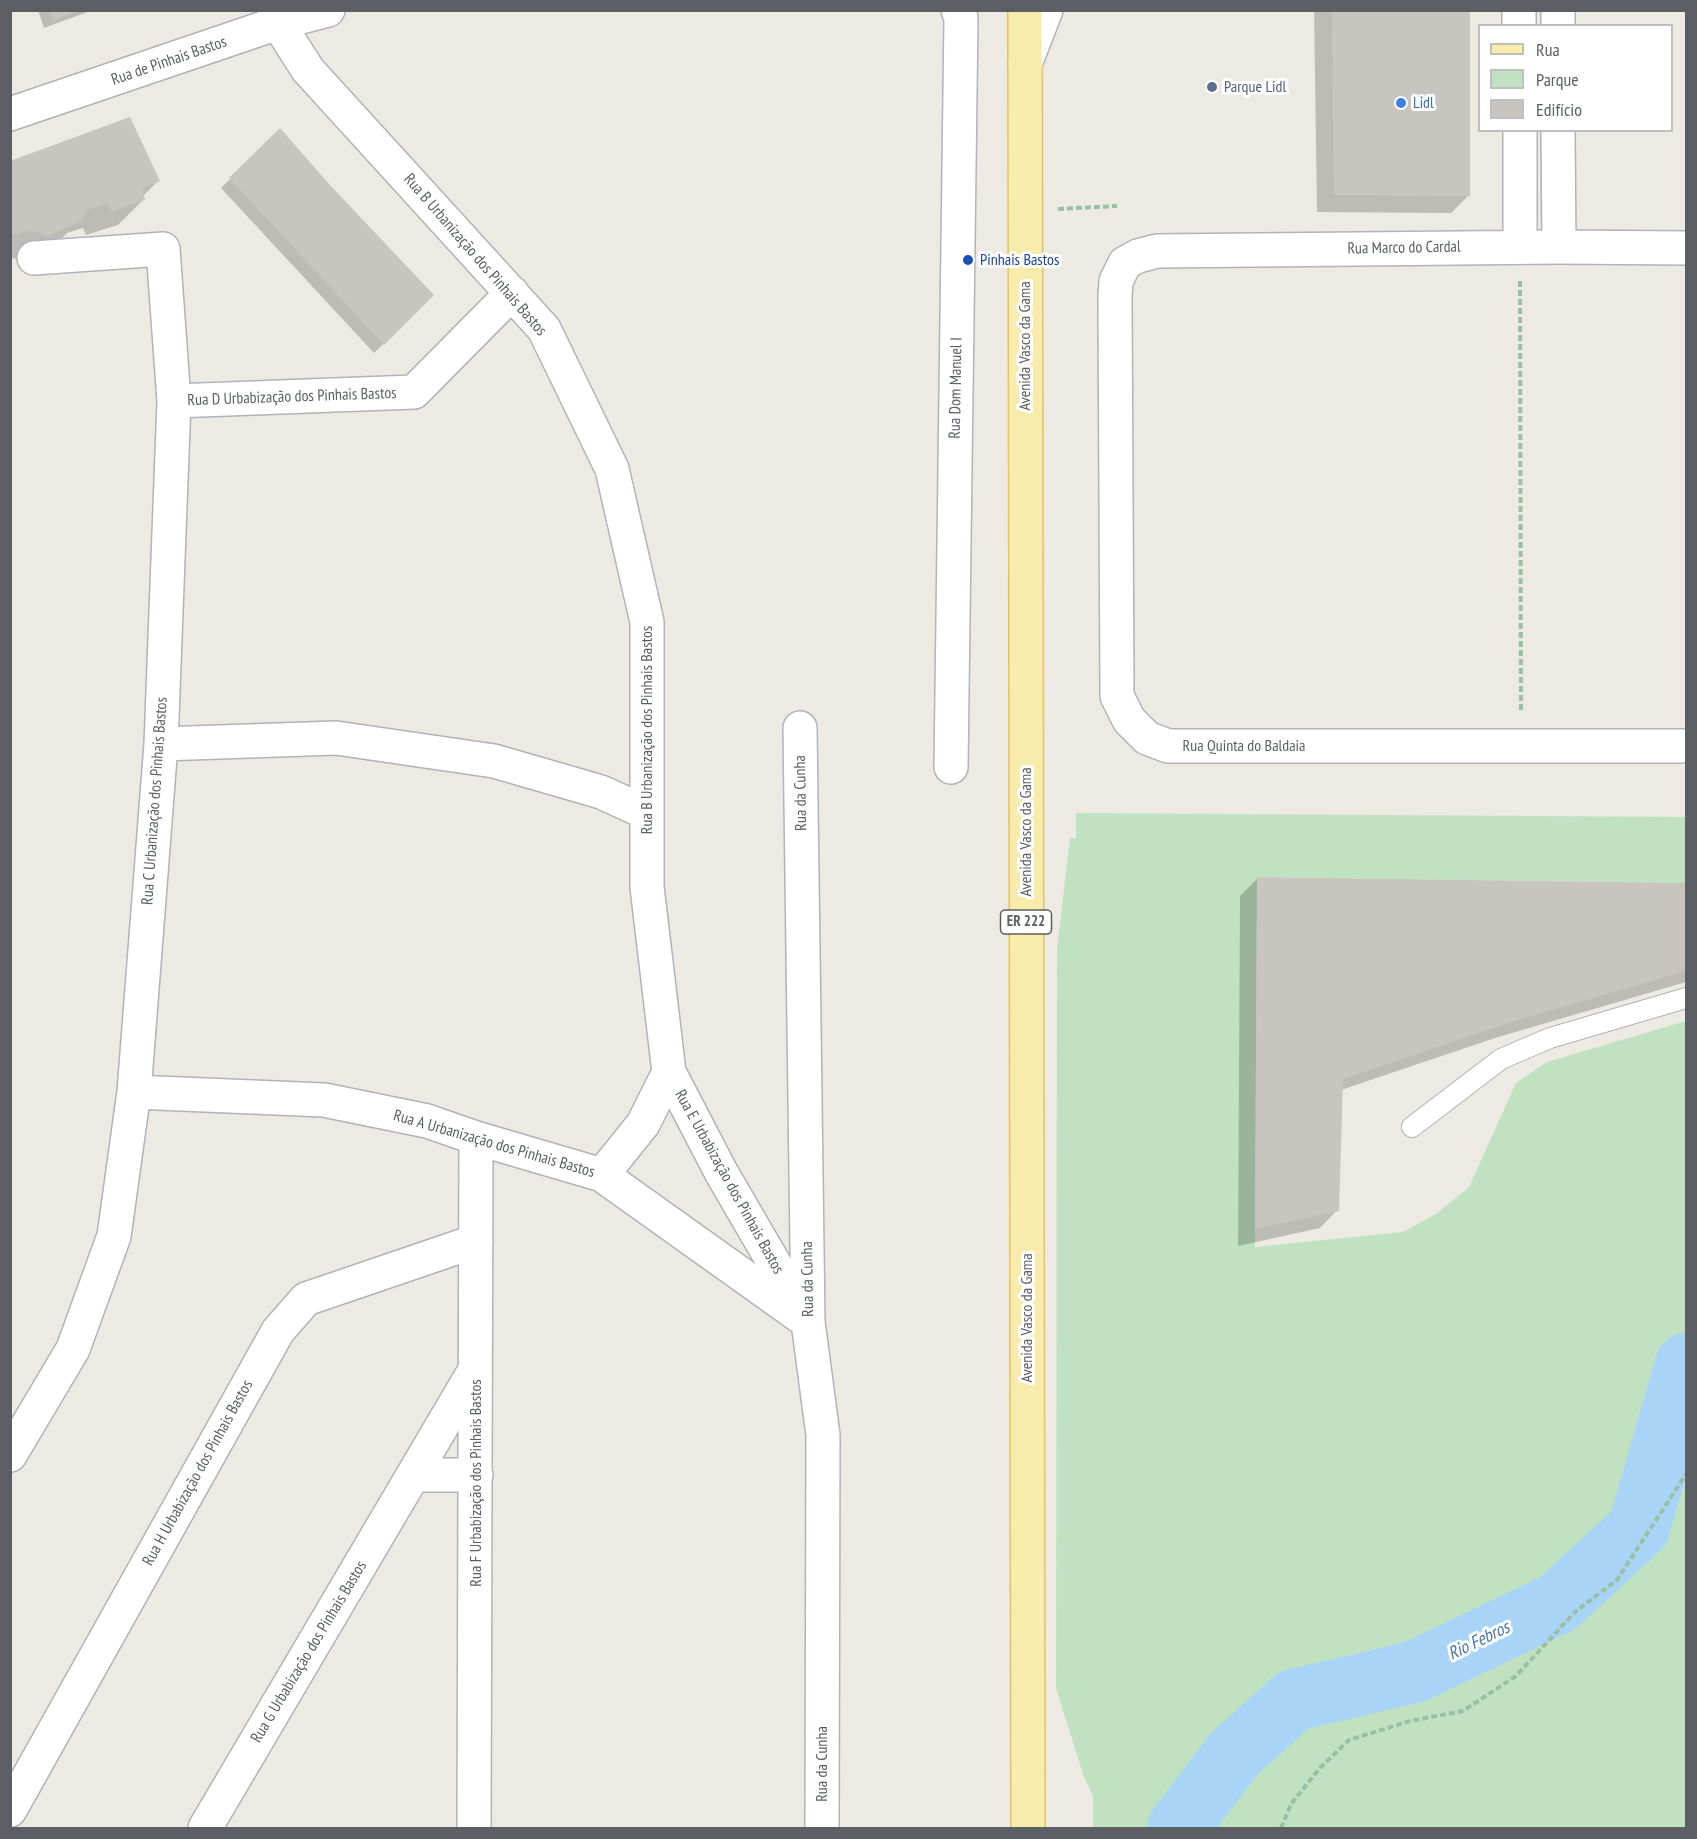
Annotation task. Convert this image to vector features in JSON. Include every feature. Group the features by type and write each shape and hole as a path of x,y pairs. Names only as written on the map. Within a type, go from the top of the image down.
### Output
{"main road":[{"name":"Avenida Vasco da Gama","path":"1028,1828 1025,66 1029,12"}],"street":[{"name":"Rua de Pinhais Bastos","path":"10,114 272,15 328,10"},
{"name":"Rua Dom Manuel I","path":"951,767 961,18 957,10"},
{"name":"Rua B Urbanização dos Pinhais Bastos","path":"272,15 308,70 544,328 612,470 647,622 648,887 669,1072"},
{"path":"1520,132 1520,247"},
{"path":"1558,132 1560,247"},
{"name":"Rua Marco do Cardal","path":"1125,263 1138,256 1157,251 1520,247 1686,248"},
{"name":"Rua C Urbanização dos Pinhais Bastos","path":"10,1455 73,1349 114,1236 134,1092 161,744 174,401 163,249 34,258"},
{"name":"Rua Quinta do Baldaia","path":"1125,263 1116,281 1115,297 1117,696 1129,720 1147,738 1168,746 1686,746"},
{"name":"Rua D Urbabização dos Pinhais Bastos","path":"174,401 414,392 512,293"},
{"name":"Rua da Cunha","path":"800,728 808,1322 823,1435 822,1828"},
{"path":"161,744 336,738 359,741 494,761 600,792 647,813"},
{"path":"602,1175 644,1124 669,1072"},
{"name":"Rua E Urbabização dos Pinhais Bastos","path":"669,1072 721,1172 808,1322"},
{"name":"Rua A Urbanização dos Pinhais Bastos","path":"134,1092 324,1100 427,1120 476,1138 602,1175 808,1322"},
{"name":"Rua F Urbabização dos Pinhais Bastos","path":"474,1828 476,1138"},
{"name":"Rua H Urbabização dos Pinhais Bastos","path":"10,1810 278,1331 306,1299 476,1241"},
{"name":"Rua G Urbabização dos Pinhais Bastos","path":"205,1828 476,1368"},
{"path":"413,1475 476,1475"}],"lane":[{"path":"1412,1127 1501,1059 1550,1038 1686,998"}],"path":[{"path":"1025,211 1117,206"},
{"path":"1520,247 1521,746"},
{"path":"1281,1828 1291,1804 1320,1768 1349,1740 1410,1721 1463,1711 1516,1676 1575,1612 1617,1580 1686,1474"}],"green space":[{"path":"1076,813 1686,817 1686,883 1257,877 1255,1247 1403,1232 1436,1214 1469,1187 1516,1083 1547,1062 1686,1021 1686,1828 1093,1828 1093,1796 1083,1774 1056,1688 1057,950 1070,838 1076,838"}],"building":[{"path":"49,10 79,10 79,11 53,20"},
{"name":"Lidl","path":"1332,10 1470,10 1470,196 1334,195"},
{"path":"130,117 160,181 142,188 145,200 111,211 108,203 87,210 81,221 48,236 31,230 13,235 10,227 10,161"},
{"path":"280,128 329,184 434,295 384,345 229,178"},
{"path":"1257,877 1686,883 1686,971 1514,1021 1343,1079 1339,1211 1255,1229"}],"waterway":[{"name":"Rio Febros","path":"1178,1828 1234,1754 1294,1700 1414,1672 1558,1603 1639,1528 1686,1364"}],"place":[{"name":"Parque Lidl","path":"1212,87"},
{"name":"Lidl","path":"1401,103"},
{"name":"Pinhais Bastos","path":"968,260"}]}
